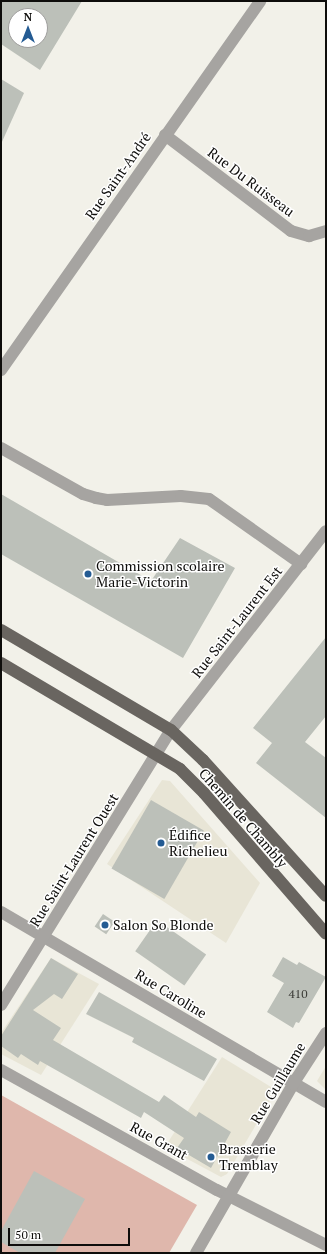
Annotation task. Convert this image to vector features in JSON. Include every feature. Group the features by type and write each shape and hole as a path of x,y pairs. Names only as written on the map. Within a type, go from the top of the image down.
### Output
{"main road":[{"name":"Chemin de Chambly","path":"1,630 171,730 203,760 326,896"},
{"name":"Chemin de Chambly","path":"1,663 180,769 204,793 326,934"}],"street":[{"name":"Rue Saint-André","path":"1,370 260,1"},
{"name":"Rue Du Ruisseau","path":"165,135 291,231 309,236 326,231"},
{"path":"1,448 83,494 96,498 107,500 181,496 209,499 301,564"},
{"name":"Rue Saint-Laurent Est","path":"171,730 326,531"},
{"name":"Rue Saint-Laurent Ouest","path":"1,1005 171,730"},
{"name":"Rue Caroline","path":"1,912 326,1102"},
{"name":"Rue Guillaume","path":"196,1253 293,1084 326,1033"},
{"name":"Rue Grant","path":"1,1070 229,1196 326,1245"}],"shaded area":[{"path":"162,780 170,781 260,883 226,943 107,864"},
{"path":"51,958 99,984 41,1075 1,1054 1,1033"},
{"path":"222,1057 271,1087 274,1094 227,1174 221,1177 165,1147"},
{"path":"326,1066 326,1090 317,1081"},
{"path":"1,1095 197,1205 169,1253 1,1253"}],"building":[{"path":"1,1 82,1 40,70 1,44"},
{"path":"1,79 24,93 1,144"},
{"name":"Commission scolaire Marie-Victorin","path":"1,494 151,581 180,538 235,568 183,658 1,554"},
{"path":"326,637 326,716 305,742 326,758 326,818 256,763 272,743 253,728"},
{"name":"Édifice Richelieu","path":"151,800 204,830 164,899 112,868"},
{"name":"Salon So Blonde","path":"103,914 115,922 106,934 95,926"},
{"path":"157,920 206,954 184,986 135,951"},
{"path":"283,957 297,965 299,962 326,977 299,1023 296,1022 293,1028 267,1012 284,983 272,976"},
{"path":"51,958 78,974 62,999 54,994 33,1010 61,1028 53,1040 159,1102 164,1095 196,1117 199,1112 231,1132 211,1168 177,1148 184,1138 144,1112 141,1118 40,1061 38,1065 21,1054 18,1058 1,1046 1,1036"},
{"path":"99,992 217,1059 204,1081 132,1042 134,1038 86,1014"},
{"path":"34,1171 85,1199 55,1253 20,1253 1,1242 1,1231"}],"place":[{"name":"Commission scolaire Marie-Victorin","path":"88,574"},
{"name":"Édifice Richelieu","path":"161,843"},
{"name":"Salon So Blonde","path":"105,925"},
{"name":"Brasserie Tremblay","path":"211,1157"}]}
